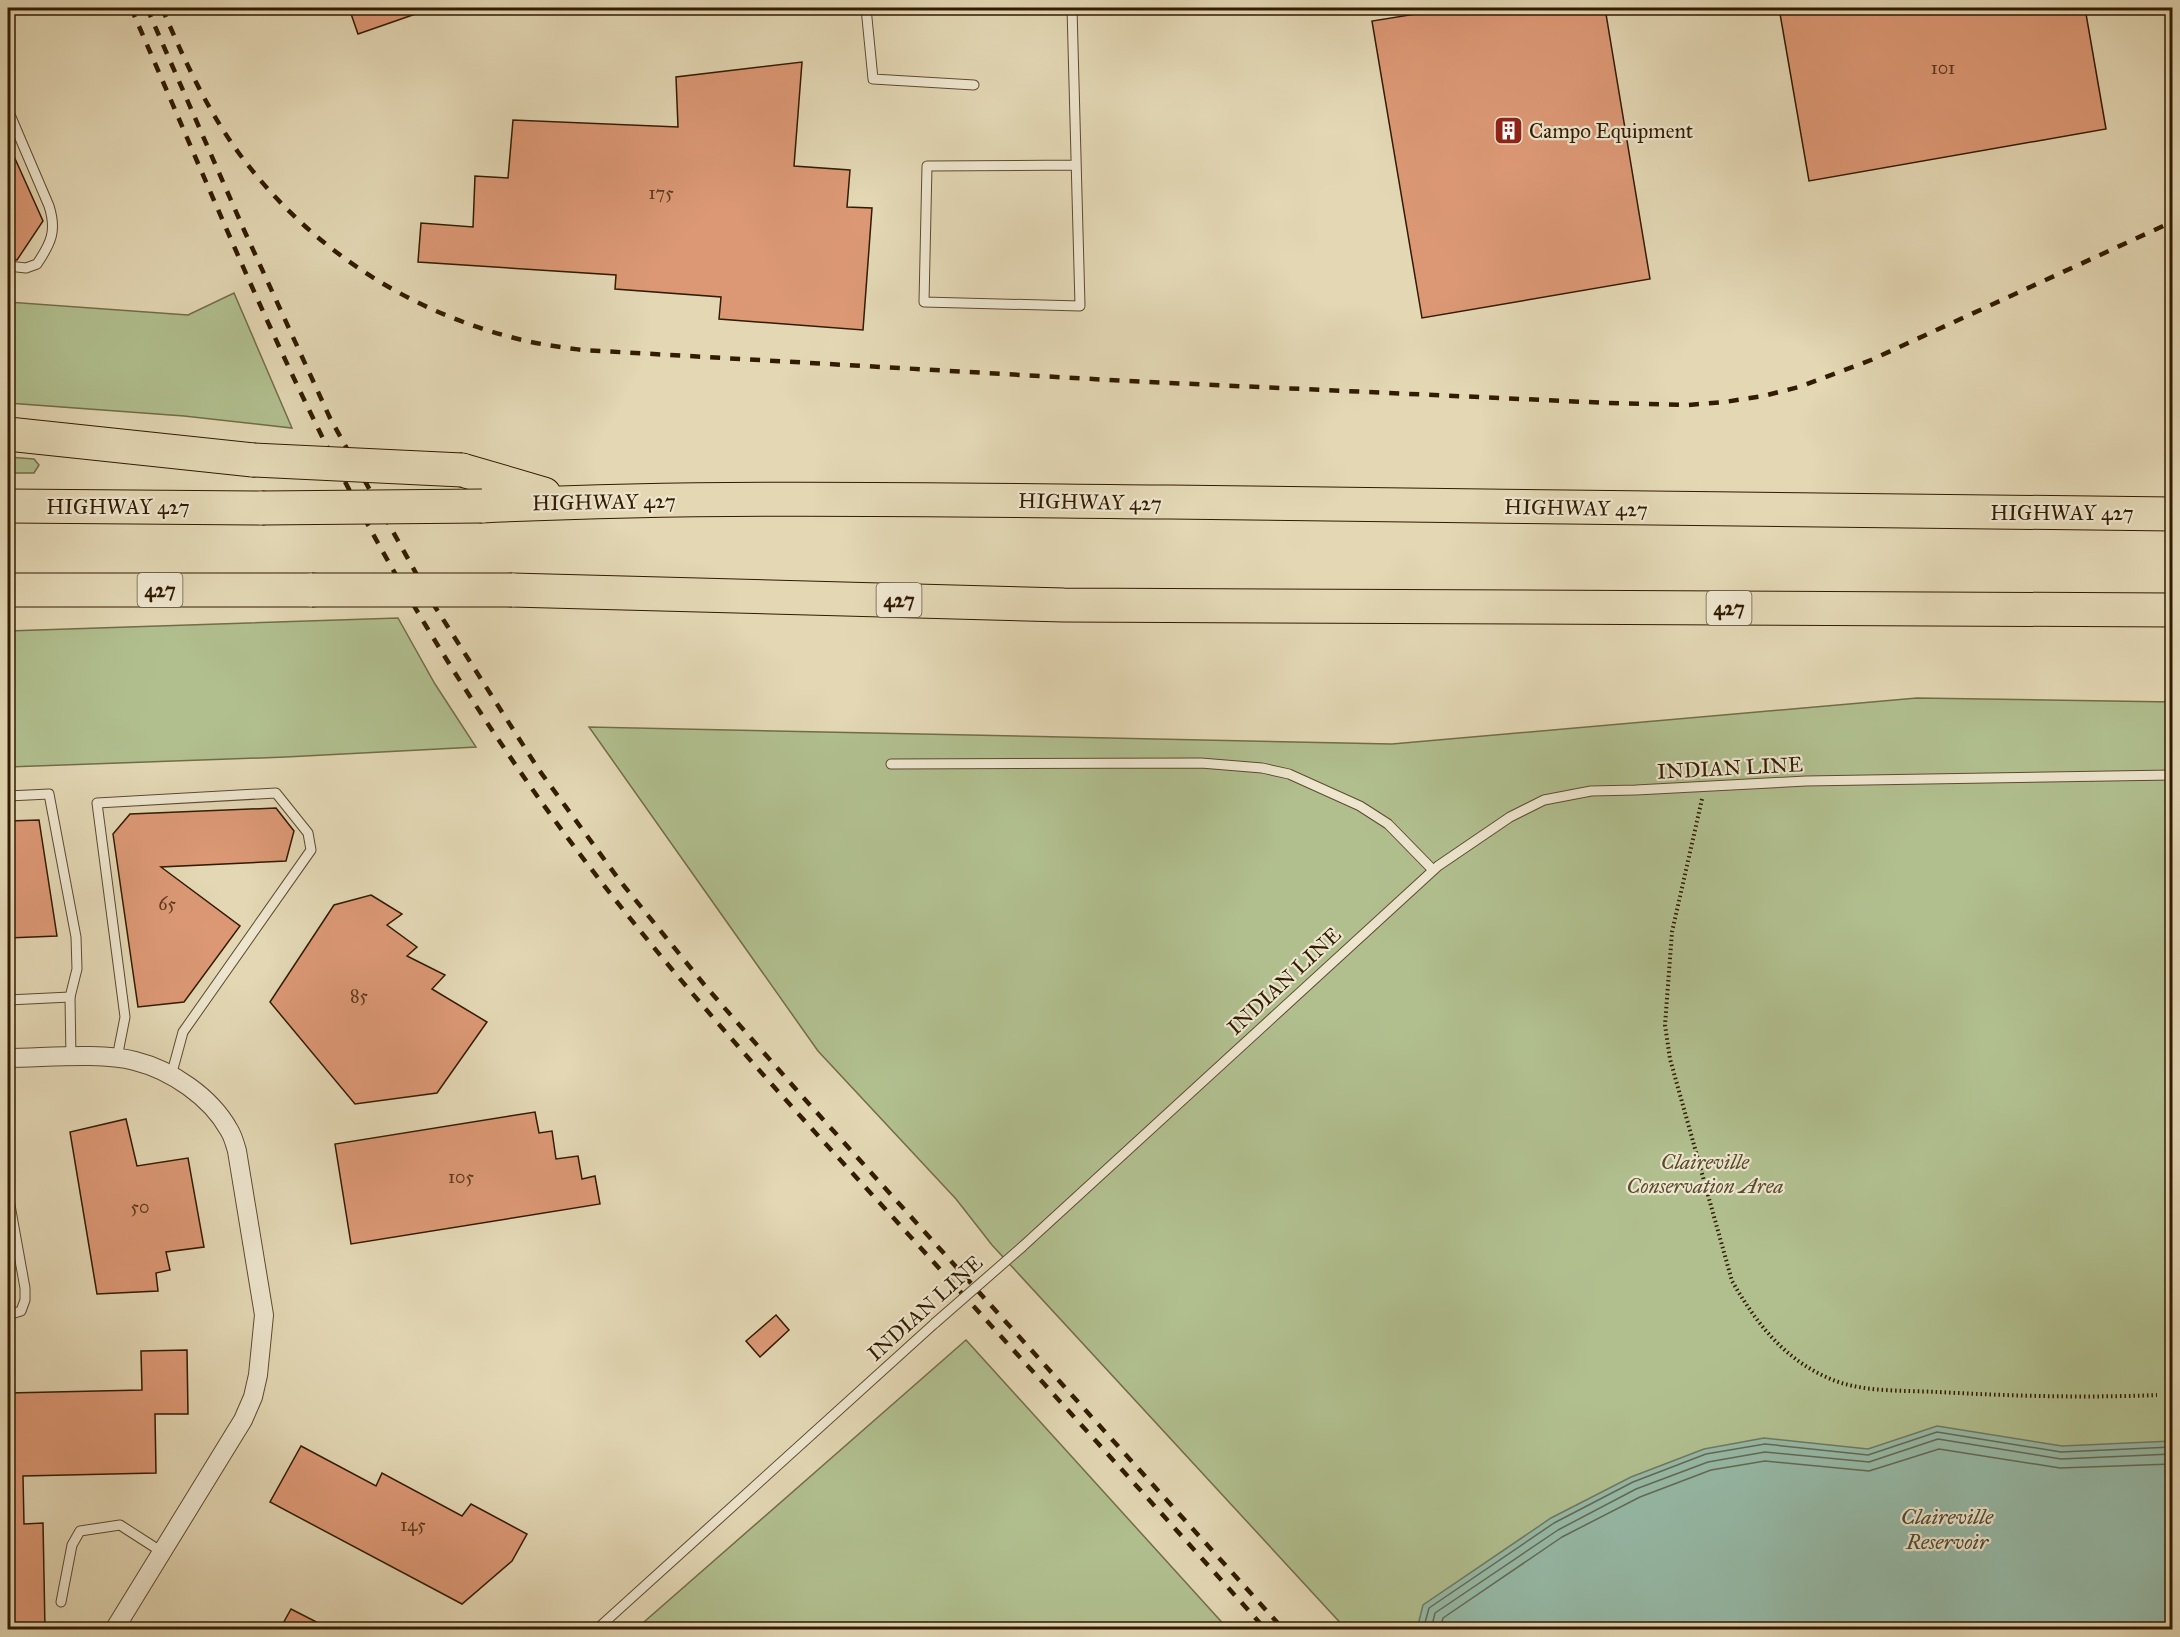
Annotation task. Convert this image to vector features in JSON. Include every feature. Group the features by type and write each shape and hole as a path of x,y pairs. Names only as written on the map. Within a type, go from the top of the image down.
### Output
{"highway":[{"path":"8,434 253,460 462,471 572,501"},
{"name":"HIGHWAY 427","path":"8,506 262,508 482,506 572,501 845,499 2172,514"},
{"name":"427","path":"8,590 512,590 1064,605 2172,610"}],"street":[{"path":"8,1058 117,1058 136,1061 171,1076 203,1098 218,1113 230,1131 237,1151 264,1315 262,1348 253,1397 243,1420 114,1629"}],"lane":[{"path":"866,8 873,79 974,85"},
{"path":"1072,8 1080,306 924,302 927,166 1076,165"},
{"path":"8,110 54,222 51,237 37,264 26,268 8,266"},
{"path":"891,764 1201,763 1262,768 1289,774 1360,806 1388,824 1433,870"},
{"name":"INDIAN LINE","path":"596,1629 1022,1247 1433,870 1510,817 1544,800 1591,791 1806,781 2172,775"},
{"path":"117,1058 125,1017 97,803 276,793 308,833 311,850 183,1032 171,1076"},
{"path":"8,796 49,794 76,937 77,969 70,997 71,1058"},
{"path":"8,1000 70,997"},
{"path":"8,1194 25,1288 25,1300 21,1311 8,1315"},
{"path":"61,1602 72,1545 80,1531 120,1525 162,1552"}],"path":[{"path":"1705,787 1672,932 1665,1025 1670,1059 1732,1281 1749,1311 1787,1353 1827,1378 1849,1385 1894,1390 2012,1396 2089,1398 2157,1395"}],"green space":[{"path":"234,293 292,428 184,416 8,403 8,302 188,315"},
{"path":"8,457 34,459 39,465 34,473 8,473"},
{"path":"398,618 435,684 476,747 286,757 8,767 8,631"},
{"name":"Claireville Conservation Area","path":"1917,698 2172,702 2172,1629 1346,1629 992,1245 956,1199 818,1051 589,727 1392,744"},
{"path":"966,1340 1228,1629 636,1629"}],"water":[{"name":"Claireville Reservoir","path":"1937,1426 2062,1446 2172,1441 2172,1629 1417,1629 1423,1605 1551,1518 1631,1477 1704,1449 1764,1438 1868,1449"}],"building":[{"path":"349,8 426,8 427,10 358,34"},
{"name":"Campo Equipment","path":"1453,8 1605,8 1650,279 1422,318 1372,21"},
{"path":"1779,8 2085,8 2106,129 1809,181"},
{"path":"802,62 794,166 850,170 847,207 872,208 863,330 719,319 721,297 615,289 616,275 418,262 421,223 473,227 475,176 508,178 513,120 678,127 676,77"},
{"path":"8,143 43,221 17,260 8,259"},
{"path":"276,808 294,831 286,861 161,867 240,926 184,1002 138,1007 113,834 130,814"},
{"path":"39,820 57,936 8,938 8,821"},
{"path":"371,895 402,914 387,925 417,947 407,956 445,975 432,989 487,1022 437,1093 355,1104 270,1002 334,905"},
{"path":"535,1112 539,1133 552,1131 556,1159 578,1156 582,1179 595,1176 600,1204 351,1244 335,1144"},
{"path":"126,1119 137,1166 188,1158 204,1247 166,1252 170,1270 156,1273 158,1291 97,1294 70,1132"},
{"path":"776,1315 789,1330 760,1357 746,1341"},
{"path":"187,1350 188,1414 155,1414 156,1473 23,1476 24,1524 43,1523 45,1629 8,1629 8,1393 142,1390 141,1351"},
{"path":"301,1446 376,1486 382,1473 462,1516 471,1504 527,1534 512,1561 462,1604 270,1502"},
{"path":"291,1609 330,1629 280,1629"}],"railway":[{"path":"131,8 266,318 337,467 387,560 441,651 528,783 612,896 747,1057 1266,1630"},
{"path":"147,8 244,230 330,418 432,602 539,770 620,881 707,988 1284,1630"},
{"path":"162,8 205,100 226,135 264,185 324,242 357,267 429,308 467,323 525,341 583,350 1127,381 1688,405 1763,396 1799,387 1871,360 2172,222"}],"place":[{"name":"Campo Equipment","path":"1508,131"}]}
